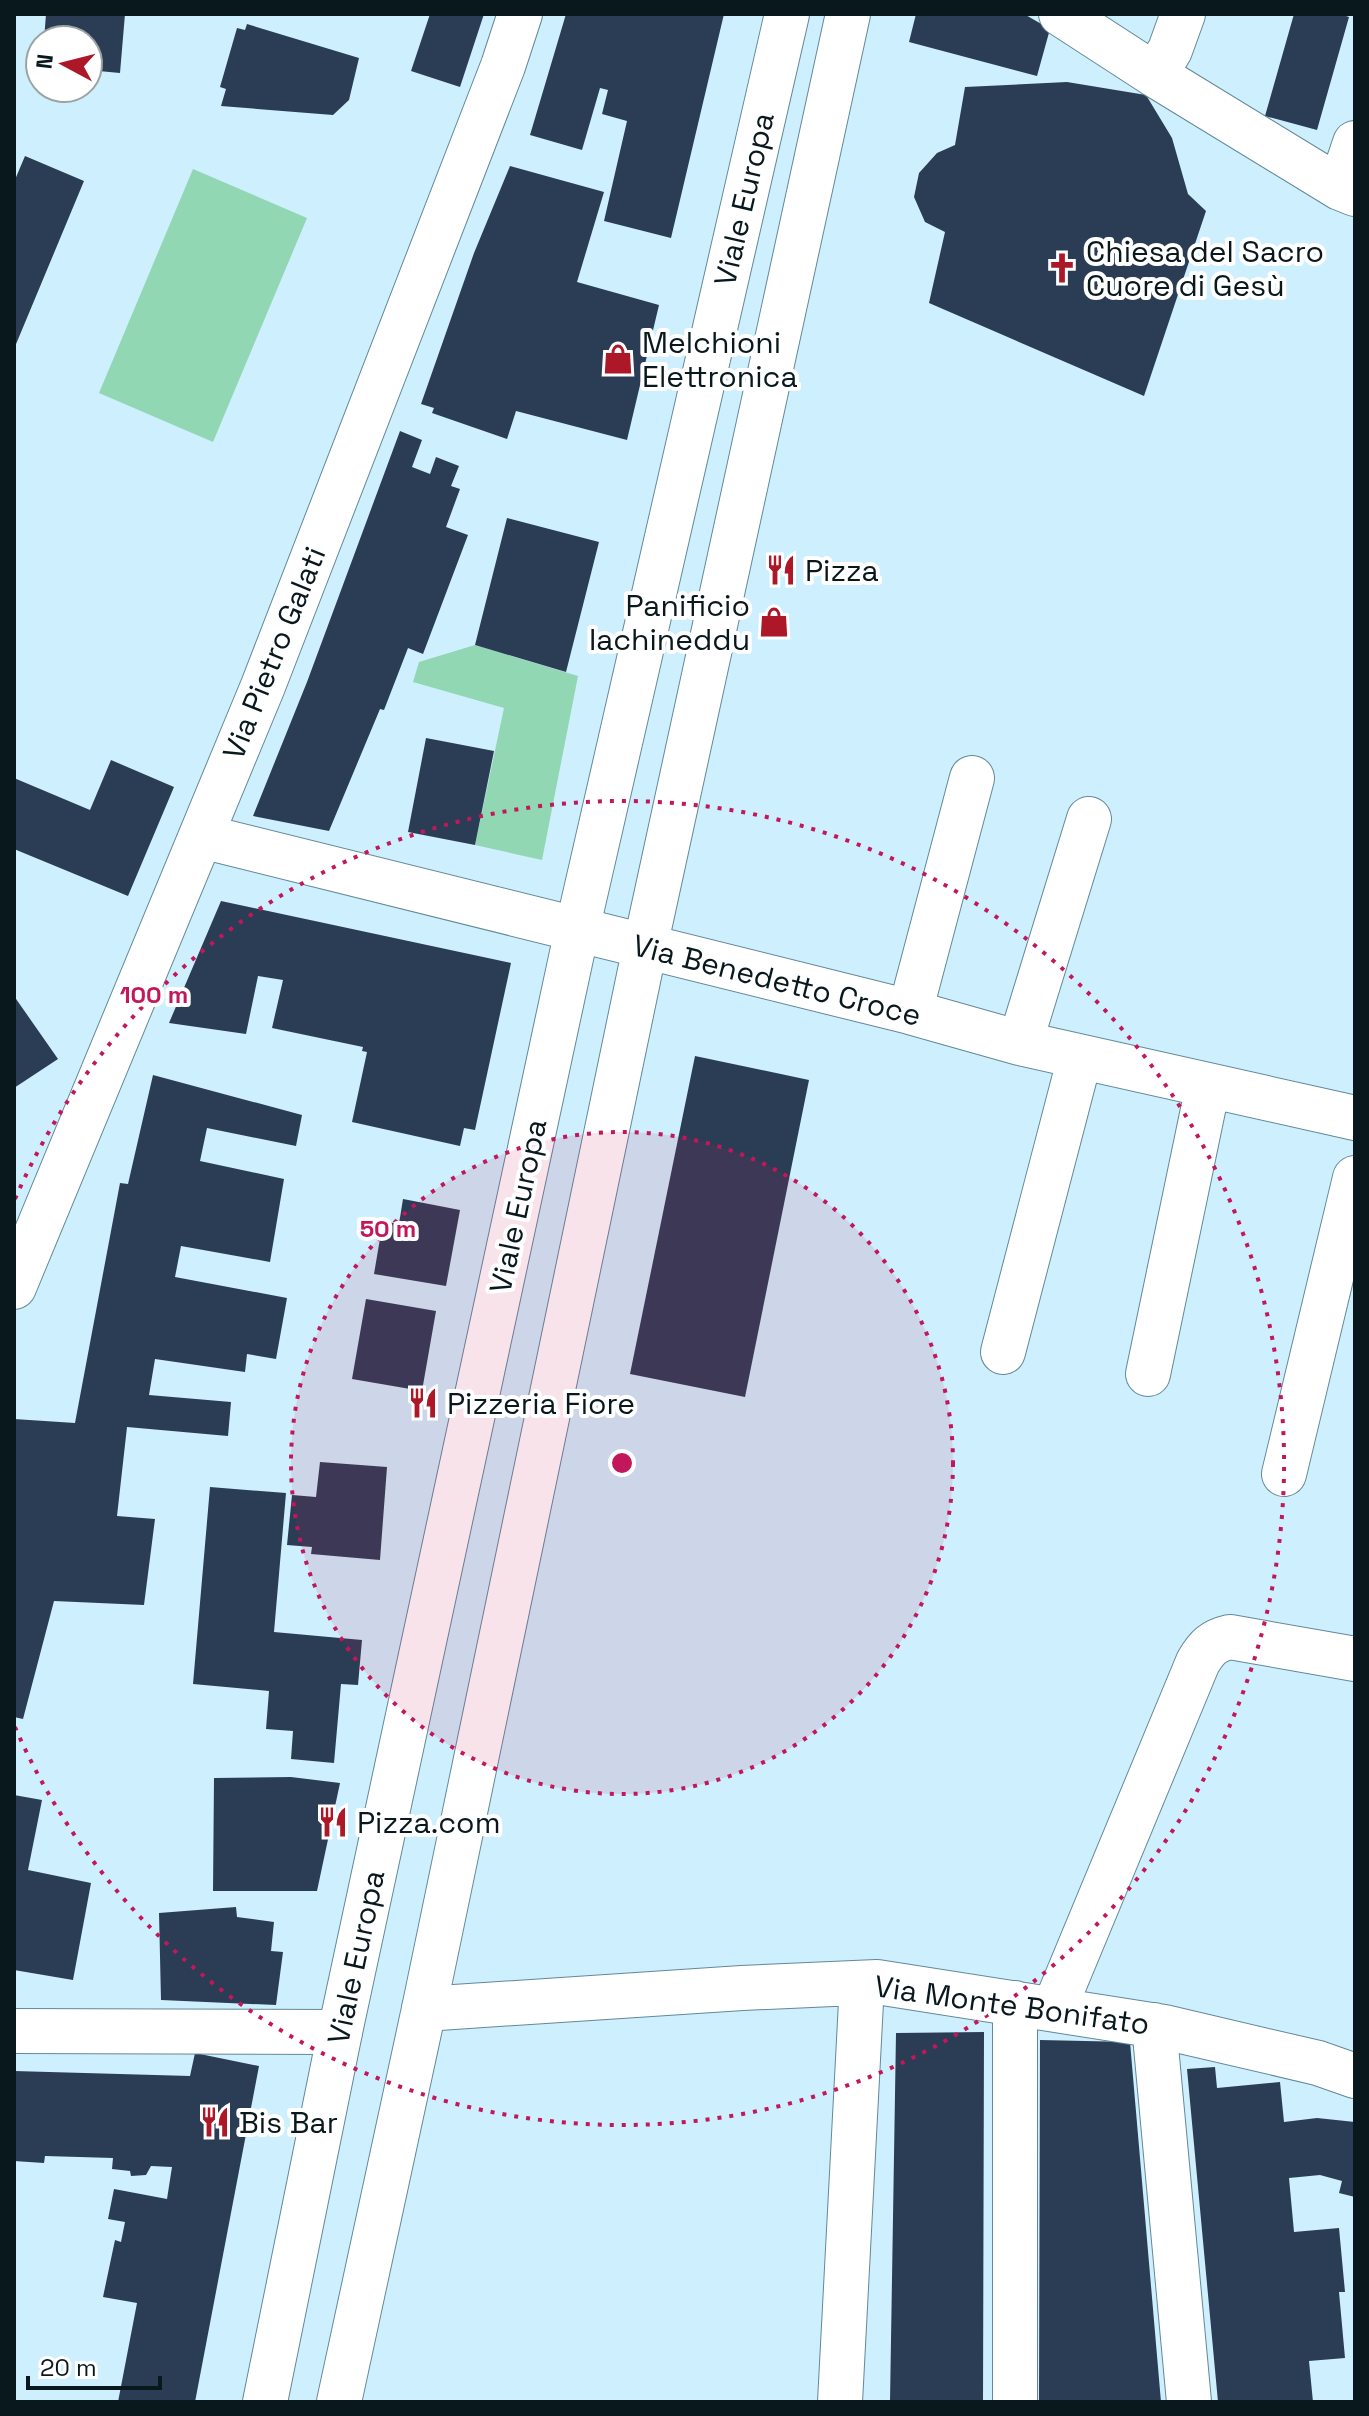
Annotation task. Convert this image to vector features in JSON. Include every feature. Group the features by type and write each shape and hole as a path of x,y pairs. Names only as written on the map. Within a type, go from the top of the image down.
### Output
{"street":[{"name":"Via Pietro Galati","path":"14,1287 263,686 486,110 520,14"},
{"name":"Viale Europa","path":"265,2402 340,2032 577,930 787,14"},
{"name":"Viale Europa","path":"339,2402 645,947 848,14"},
{"path":"1061,14 1155,75 1347,191 1355,143"},
{"path":"1155,75 1170,50 1183,14"},
{"path":"910,1012 972,778"},
{"path":"1020,1043 1089,819"},
{"name":"Via Benedetto Croce","path":"201,836 910,1012 1020,1043 1355,1118"},
{"path":"1003,1352 1080,1057"},
{"path":"1148,1374 1208,1086"},
{"path":"1284,1474 1355,1178"},
{"path":"1015,2402 1034,2006 1206,1648 1230,1637 1355,1659"},
{"name":"Via Monte Bonifato","path":"424,2009 877,1982 1154,2025 1318,2063 1355,2076"},
{"path":"840,2402 862,1983"},
{"path":"1154,2025 1189,2402"},
{"path":"14,2031 340,2032"}],"green space":[{"path":"193,169 307,218 213,442 99,393"},
{"path":"475,645 578,676 542,860 475,845 504,708 413,682 419,662"}],"building":[{"path":"46,14 125,14 120,73 104,72 104,24 45,24"},
{"path":"430,14 484,14 460,87 411,71"},
{"path":"566,14 724,14 671,238 604,221 627,121 602,114 608,90 600,88 582,150 530,135"},
{"path":"916,14 1024,14 1050,29 1037,76 909,42"},
{"path":"1294,14 1340,14 1349,17 1317,130 1265,116"},
{"path":"247,24 359,58 349,100 333,115 221,106 226,89 220,87 237,28 245,30"},
{"name":"Chiesa del Sacro Cuore di Gesù","path":"1067,82 1146,95 1172,138 1188,194 1206,211 1144,396 929,303 945,232 925,222 914,197 919,173 937,153 955,145 965,87"},
{"path":"25,156 84,181 14,349 14,182"},
{"path":"510,166 604,192 577,282 659,305 627,440 516,411 507,439 432,413 434,408 421,404 474,253"},
{"path":"400,431 422,440 412,467 430,474 436,457 459,466 451,486 460,489 446,527 468,535 423,654 408,648 384,710 380,709 329,831 253,816 307,682"},
{"path":"507,518 599,542 566,672 475,645"},
{"path":"426,738 494,751 475,845 408,832"},
{"path":"111,760 174,787 128,896 14,849 14,778 90,810"},
{"path":"221,901 511,963 475,1130 464,1128 460,1146 352,1122 367,1052 362,1051 363,1047 272,1028 283,980 258,976 246,1034 169,1023"},
{"path":"14,996 58,1059 14,1088"},
{"path":"695,1056 809,1080 745,1397 630,1374"},
{"path":"153,1075 302,1115 296,1146 207,1128 200,1161 284,1179 270,1262 181,1246 175,1277 287,1298 276,1359 247,1354 245,1372 155,1359 149,1395 231,1402 228,1436 127,1427 117,1516 155,1519 144,1605 54,1601 23,1719 14,1717 14,1419 75,1423 120,1183 128,1184"},
{"path":"403,1199 460,1210 446,1286 374,1274 383,1221 399,1224"},
{"path":"366,1299 436,1311 422,1391 352,1379"},
{"path":"320,1462 387,1467 380,1560 311,1554 312,1547 287,1545 292,1495 316,1497"},
{"path":"210,1487 286,1493 274,1632 362,1640 358,1685 341,1684 334,1763 291,1759 293,1731 266,1729 269,1691 193,1684"},
{"path":"291,1777 340,1783 317,1891 213,1891 214,1778"},
{"path":"14,1795 42,1800 28,1870 91,1883 73,1980 14,1970"},
{"path":"236,1907 237,1917 274,1922 271,1951 283,1952 276,2005 161,2000 159,1913"},
{"path":"984,2032 983,2402 890,2402 896,2033"},
{"path":"1040,2040 1130,2042 1161,2402 1039,2402"},
{"path":"195,2053 259,2066 195,2402 118,2402 137,2303 103,2297 115,2240 121,2242 125,2222 108,2219 114,2189 167,2199 172,2167 151,2166 146,2175 131,2176 130,2171 112,2169 113,2158 45,2156 44,2163 14,2161 14,2071 190,2076"},
{"path":"1215,2067 1217,2088 1280,2082 1284,2122 1317,2118 1355,2122 1355,2197 1339,2193 1342,2181 1320,2175 1289,2178 1294,2232 1339,2228 1345,2292 1339,2292 1345,2358 1309,2361 1313,2402 1218,2402 1187,2069"}],"place":[{"name":"Chiesa del Sacro Cuore di Gesù","path":"1062,268"},
{"name":"Melchioni Elettronica","path":"618,359"},
{"name":"Pizza","path":"781,570"},
{"name":"Panificio Iachineddu","path":"774,622"},
{"name":"Pizzeria Fiore","path":"423,1403"},
{"name":"Pizza.com","path":"333,1822"},
{"name":"Bis Bar","path":"215,2122"}]}
